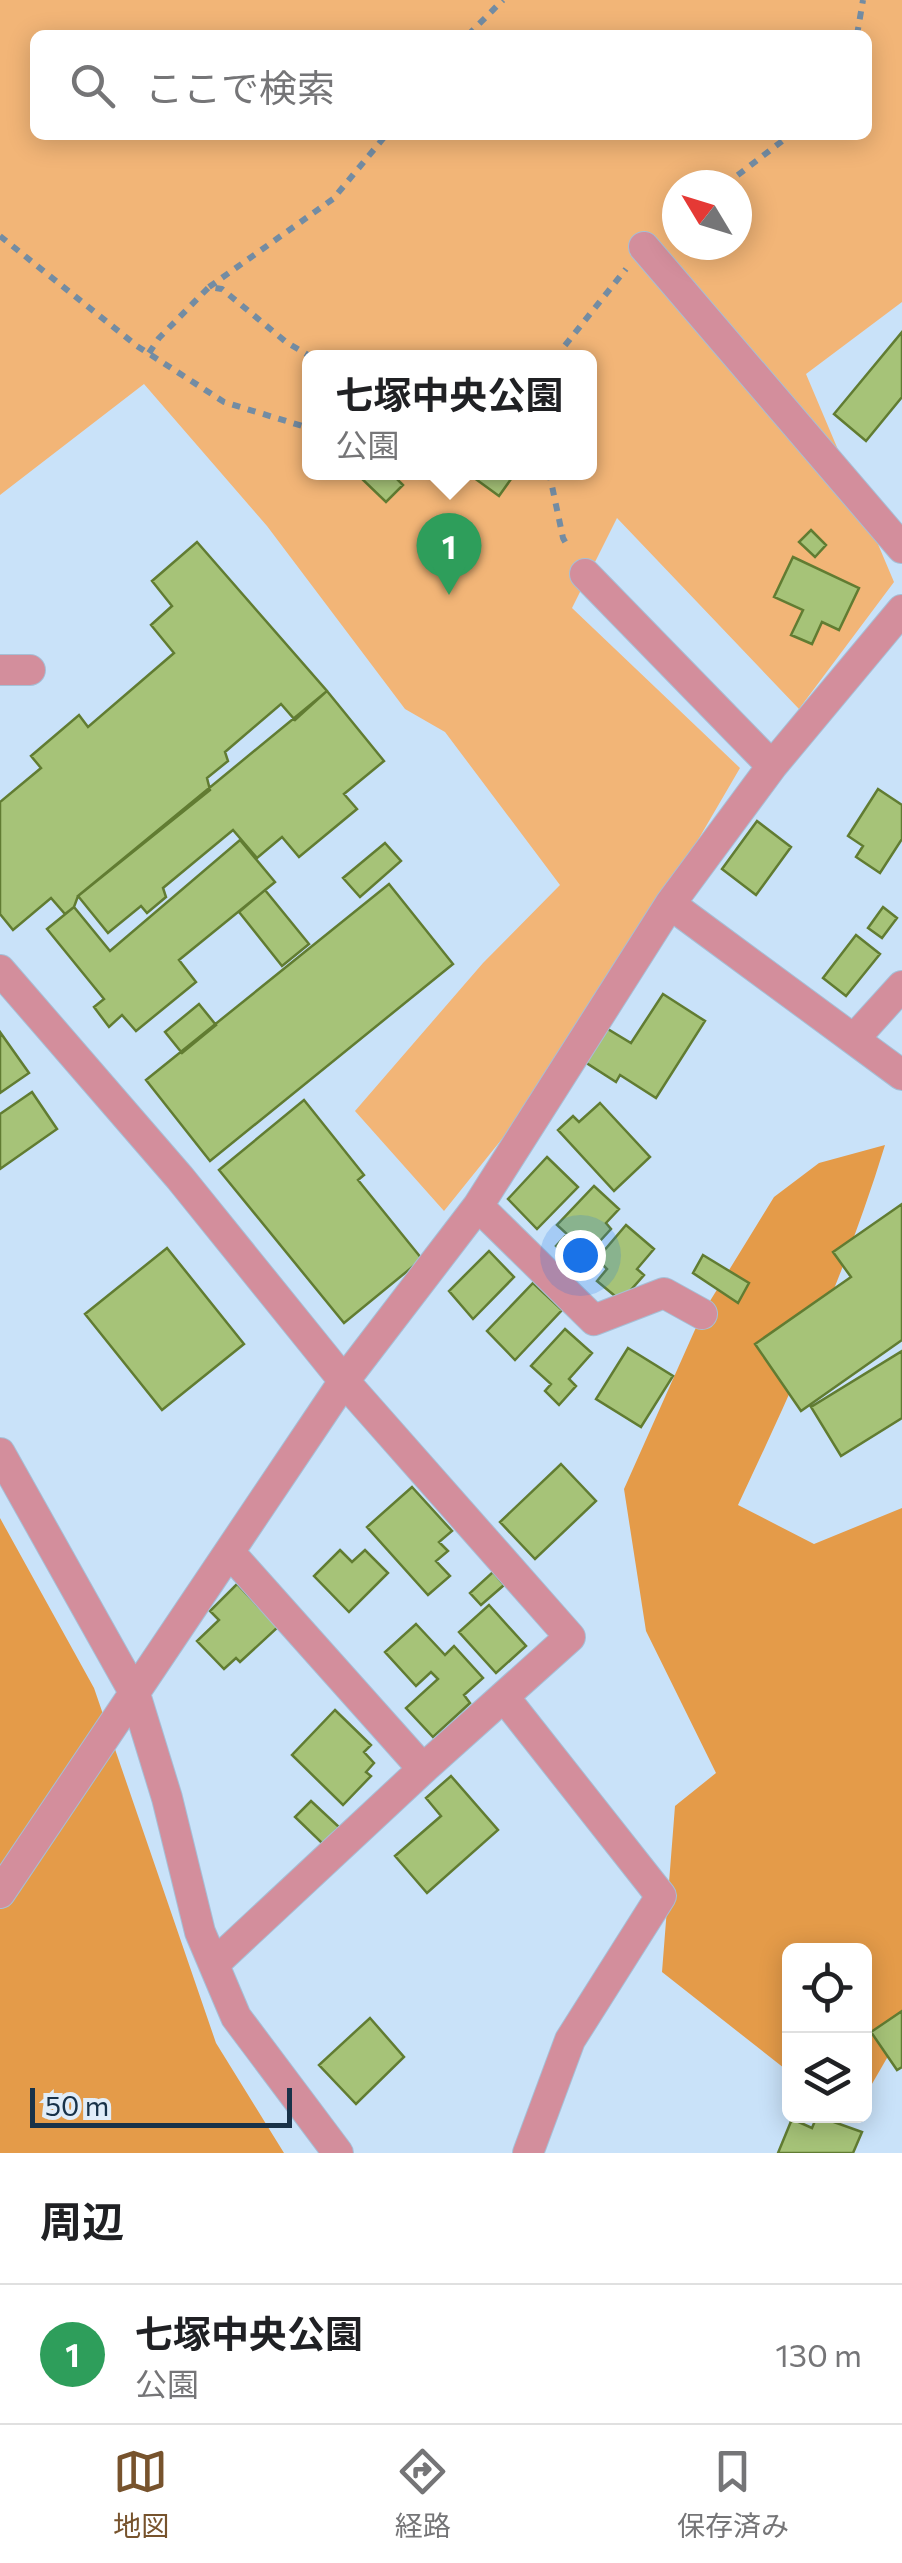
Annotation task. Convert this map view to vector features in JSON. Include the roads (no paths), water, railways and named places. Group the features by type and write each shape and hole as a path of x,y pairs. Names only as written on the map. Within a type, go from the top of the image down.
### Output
{"street":[{"path":"644,246 902,548"},
{"path":"585,574 772,766"},
{"path":"0,1893 344,1381 478,1206 670,904 772,766 902,610"},
{"path":"670,904 902,1075"},
{"path":"0,970 180,1178 344,1381 570,1637 214,1964"},
{"path":"854,1039 902,986"},
{"path":"478,1206 594,1320 664,1294 702,1314"},
{"path":"0,1453 136,1694 200,1932 236,2017 338,2153"},
{"path":"230,1553 423,1769"},
{"path":"504,1697 662,1896 570,2040 528,2153"}],"place":[{"name":"七塚中央公園","path":"449,595"}]}
